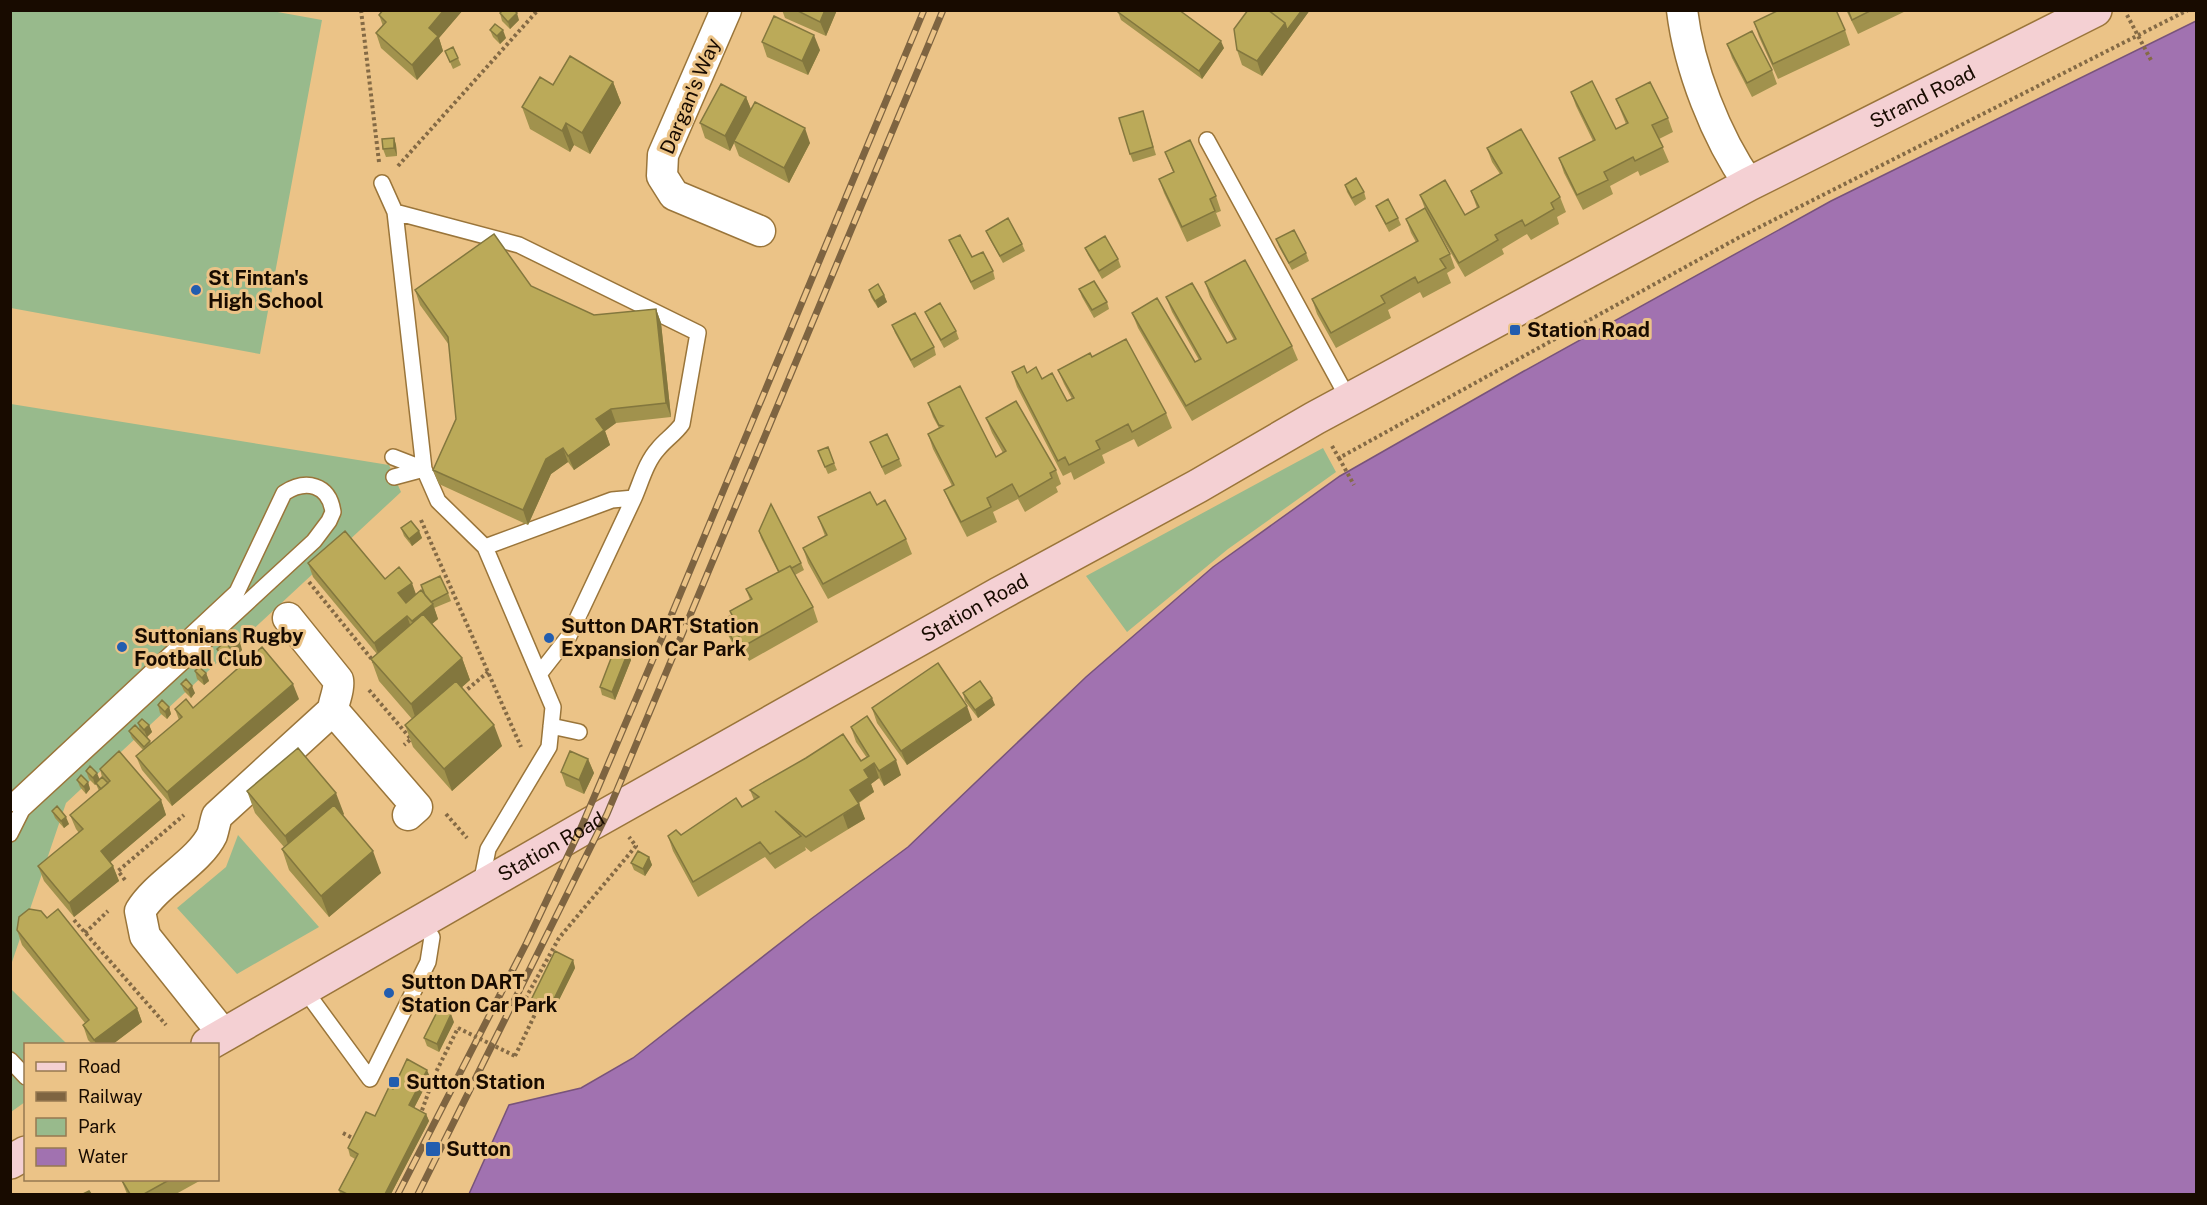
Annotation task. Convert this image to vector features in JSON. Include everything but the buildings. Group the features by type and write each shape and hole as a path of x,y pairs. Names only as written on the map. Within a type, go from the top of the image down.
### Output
{"main road":[{"name":"Strand Road","path":"1749,184 2095,10"},
{"name":"Station Road","path":"216,1040 481,886 1008,589 1198,486 1315,418 1749,184"},
{"path":"10,1162 24,1154"}],"street":[{"name":"Dargan's Way","path":"726,10 663,155 662,176 674,195 760,231"},
{"path":"1682,10 1685,37 1713,120 1749,184"},
{"path":"216,1040 145,936 140,911 148,898 201,850 212,835 217,816 333,710 339,687 338,680 288,618"},
{"path":"333,710 417,807 408,815"}],"lane":[{"path":"1207,140 1349,400"},
{"path":"382,183 395,212 424,469 438,501 485,548 554,707 549,747 487,852 481,886"},
{"path":"395,212 519,245 698,333 682,424 674,435 658,448 651,459 569,636 540,674"},
{"path":"393,457 424,469"},
{"path":"394,477 424,469"},
{"path":"10,804 237,592 284,493 294,487 308,485 327,493 333,512 314,541 22,810 10,834"},
{"path":"485,548 612,500 633,498"},
{"path":"551,726 579,732"},
{"path":"303,989 370,1078 428,962 432,937 422,920"},
{"path":"10,1060 24,1075"}],"path":[{"path":"361,10 382,183"},
{"path":"382,183 538,10"},
{"path":"2124,10 2152,62"},
{"path":"1339,458 1738,238 2188,10"},
{"path":"1315,418 1353,485"},
{"path":"309,582 380,669"},
{"path":"462,694 488,672"},
{"path":"363,682 411,739"},
{"path":"403,746 419,732"},
{"path":"444,811 470,841"},
{"path":"417,1126 432,1076 458,1028 515,1056 537,1010 523,1003 559,938 636,846 628,836"},
{"path":"74,920 166,1025"},
{"path":"343,1133 358,1140"}],"green space":[{"path":"11,11 272,11 322,20 260,354 11,308"},
{"name":"Suttonians Rugby Football Club","path":"11,404 389,465 401,492 66,803 11,965"},
{"path":"1323,448 1336,472 1228,549 1127,632 1086,576"},
{"path":"238,835 319,927 237,974 177,908 226,867"},
{"path":"10,988 66,1043 24,1043 24,1103 11,1112"}],"water":[{"path":"2196,21 2196,1194 469,1194 509,1105 581,1088 633,1058 811,919 908,847 1086,677 1213,567 1340,476 1831,201"}],"railway":[{"path":"398,1194 527,942 580,830 924,10"},
{"path":"418,1194 607,814 943,10"}],"place":[{"name":"St Fintan's High School","path":"196,290"},
{"name":"Station Road","path":"1515,330"},
{"name":"Sutton DART Station Expansion Car Park","path":"549,638"},
{"name":"Suttonians Rugby Football Club","path":"122,647"},
{"name":"Sutton DART Station Car Park","path":"389,993"},
{"name":"Sutton Station","path":"394,1082"},
{"name":"Sutton","path":"433,1149"}]}
